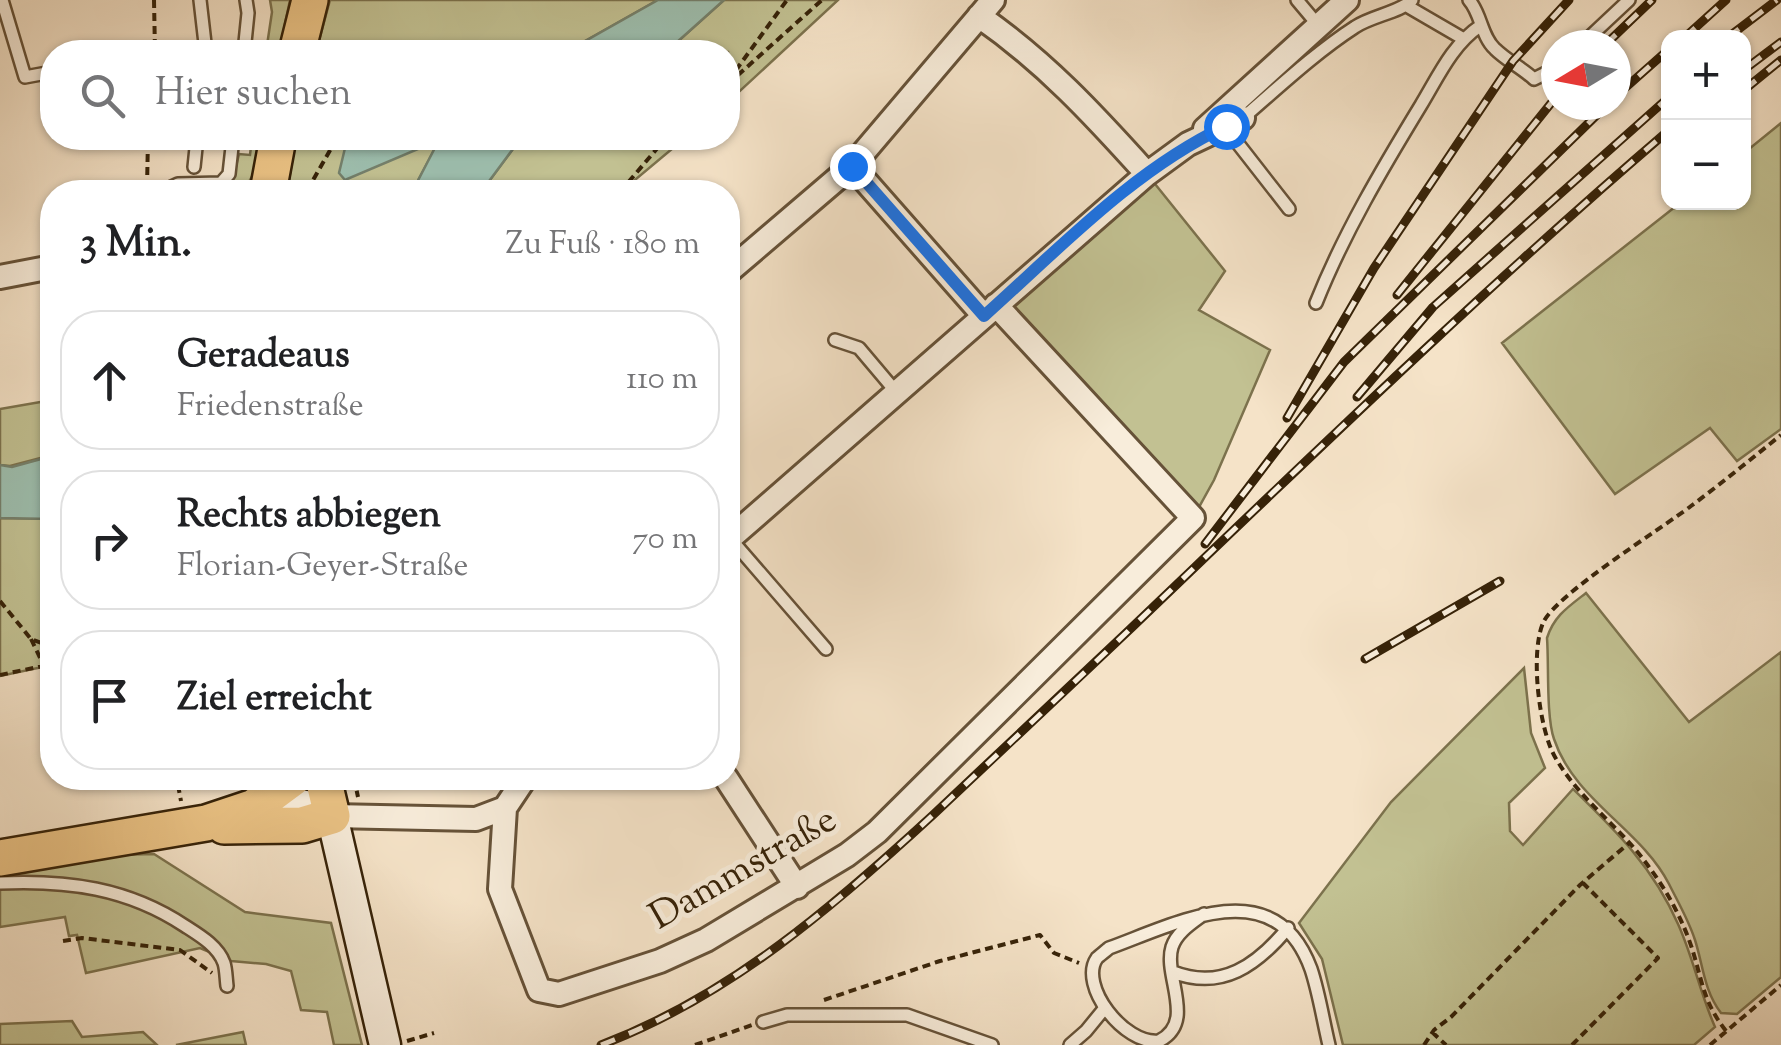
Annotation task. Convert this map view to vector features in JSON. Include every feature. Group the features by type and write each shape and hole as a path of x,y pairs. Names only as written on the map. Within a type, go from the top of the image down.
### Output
{"main road":[{"path":"299,40 310,0"},
{"path":"270,180 276,150"},
{"path":"254,807 277,790"},
{"path":"326,790 394,1044"},
{"path":"0,858 206,822 254,807 302,803 332,816"},
{"path":"206,822 231,827 302,825 332,816"}],"street":[{"path":"740,529 1146,174 1188,144 1346,0"},
{"path":"740,262 852,166 986,8 1086,107 1146,174"},
{"path":"1188,144 1234,122"},
{"path":"852,166 990,310"},
{"path":"0,278 40,270"},
{"name":"Dammstraße","path":"504,808 500,889 534,983 549,994 559,994 660,961 706,940 797,888 878,832 1193,518 990,310"},
{"path":"332,816 371,814 458,821 492,816 504,808 517,790"},
{"path":"734,790 797,888"}],"lane":[{"path":"2,0 25,76 40,74"},
{"path":"200,0 205,40"},
{"path":"245,40 246,0"},
{"path":"1297,0 1318,25"},
{"path":"1597,30 1629,0"},
{"path":"1474,1 1480,26 1494,48 1534,79 1541,76"},
{"path":"1289,209 1234,122 1356,26 1381,13 1410,3 1462,38"},
{"path":"1316,302 1340,244 1462,38 1480,26"},
{"path":"194,166 196,150"},
{"path":"224,180 229,174 232,150"},
{"path":"835,340 859,348 897,393"},
{"path":"740,551 826,649"},
{"path":"0,883 45,881 92,887 128,896 168,914 205,938 223,960 227,986"},
{"path":"1204,914 1186,927 1172,945 1178,1003 1176,1019 1163,1039 1151,1044 1122,1034 1094,986 1097,958 1109,948 1204,914 1236,910 1254,912 1288,928 1311,970 1329,1045"},
{"path":"1173,972 1189,978 1230,976 1252,964 1288,928"},
{"path":"1070,1045 1104,1008"},
{"path":"764,1022 787,1016 907,1015 992,1045"}],"path":[{"path":"154,0 155,40"},
{"path":"740,65 787,0"},
{"path":"740,72 822,0"},
{"path":"147,150 147,180"},
{"path":"313,180 330,150"},
{"path":"630,180 656,150"},
{"path":"1726,1031 1703,994 1693,953 1667,895 1629,843 1578,790 1548,744 1538,661 1543,623 1561,600 1693,505 1781,435"},
{"path":"0,602 31,639 40,658"},
{"path":"31,639 40,642"},
{"path":"0,675 40,668"},
{"path":"1424,1045 1432,1032 1583,883 1629,843"},
{"path":"1572,1045 1658,958 1583,883"},
{"path":"787,1016 940,961 1040,936 1054,953 1093,969"},
{"path":"63,941 82,938 180,950 227,986"},
{"path":"1710,1045 1781,985"},
{"path":"695,1045 764,1022"},
{"path":"1432,1032 1446,1045"},
{"path":"394,1044 434,1033"}],"shaded area":[{"path":"270,0 290,0 282,40 268,40"},
{"path":"330,0 658,0 587,40 319,40"},
{"path":"658,0 724,0 679,40 587,40"},
{"path":"724,0 838,0 740,91 740,40 679,40"},
{"path":"1781,123 1781,429 1737,461 1710,428 1615,494 1502,343 1671,210 1751,210 1751,147"},
{"path":"251,150 258,150 250,180 233,180 239,154 250,155"},
{"path":"294,150 434,150 418,180 289,180"},
{"path":"345,150 416,150 345,180 339,173"},
{"path":"434,150 512,150 490,180 418,180"},
{"path":"512,150 671,150 635,180 490,180"},
{"path":"1147,174 1225,271 1199,310 1270,350 1214,480 1193,518 996,305"},
{"path":"40,402 40,458 0,465 0,409"},
{"path":"40,459 40,519 0,518 0,465 12,467"},
{"path":"0,518 40,519 40,668 0,676"},
{"path":"1586,593 1689,722 1781,652 1781,977 1737,1014 1721,1013 1715,1005 1690,926 1657,864 1576,780 1554,739 1547,638 1558,618"},
{"path":"1524,668 1531,733 1545,768 1509,803 1510,831 1523,845 1573,789 1619,836 1657,885 1683,937 1715,1027 1694,1045 1343,1045 1322,959 1299,923 1391,802"},
{"path":"154,854 245,912 331,923 362,1045 334,1045 327,1012 301,1010 291,971 231,961 200,948 86,973 77,935 69,936 65,917 0,927 0,869"},
{"path":"72,1021 82,1037 143,1032 157,1045 0,1045 0,1024"},
{"path":"243,1032 246,1045 176,1045"}],"railway":[{"path":"1287,418 1374,268 1513,61 1569,0"},
{"path":"1621,30 1652,0"},
{"path":"1693,30 1726,0"},
{"path":"1738,30 1777,0"},
{"path":"1751,64 1781,42"},
{"path":"1631,83 1661,56"},
{"path":"1751,84 1781,60"},
{"path":"1357,397 1433,307 1661,104"},
{"path":"1397,295 1541,116"},
{"path":"1205,544 1344,362 1592,120"},
{"path":"601,1045 648,1025 737,975 858,882 1461,315 1661,137"},
{"path":"1365,659 1500,581"}],"route":[{"path":"852,166 984,316 1146,174 1188,144 1226,126"}]}
